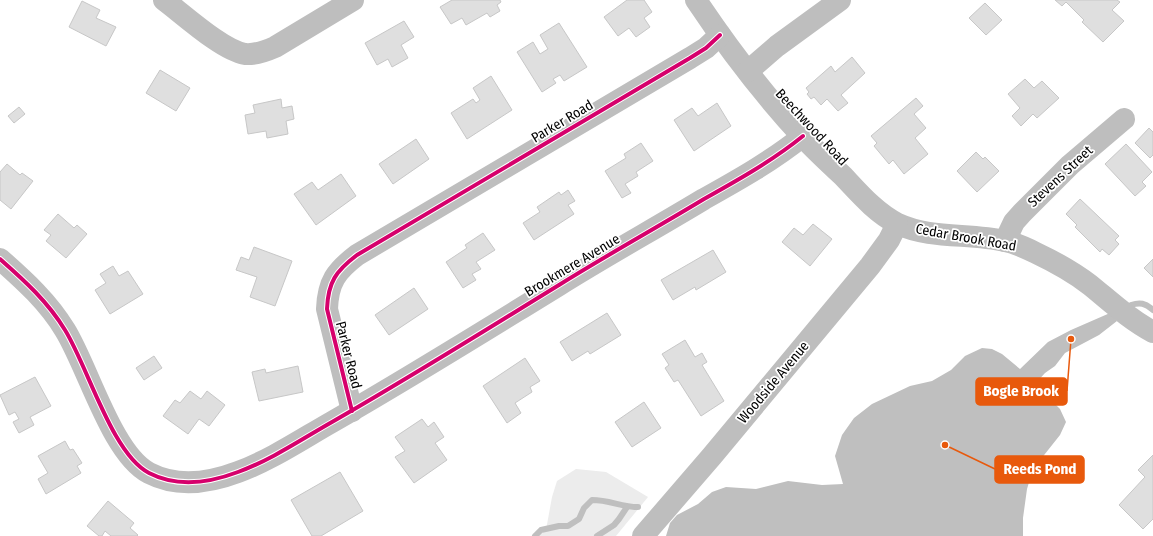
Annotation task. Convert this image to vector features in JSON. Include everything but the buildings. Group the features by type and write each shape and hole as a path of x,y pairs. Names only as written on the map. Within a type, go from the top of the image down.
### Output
{"street":[{"path":"164,0 221,43 235,51 247,54 262,52 275,47 353,0"},
{"name":"Beechwood Road","path":"696,0 720,35 748,71 803,136 864,198 879,212 897,224"},
{"path":"748,71 777,46 840,0"},
{"name":"Parker Road","path":"0,259 38,294 54,312 79,357 112,428 123,448 134,462 147,472 181,483 200,482 220,478 264,460 352,411 327,309 328,294 333,278 343,266 357,255 690,58 706,48 720,35"},
{"name":"Stevens Street","path":"1005,241 1014,222 1022,212 1081,156 1124,119"},
{"name":"Brookmere Avenue","path":"352,411 562,283 768,162 803,136"},
{"name":"Cedar Brook Road","path":"897,224 916,230 935,233 1005,241 1036,253 1090,285 1119,310 1153,332"},
{"name":"Woodside Avenue","path":"643,536 712,456 870,266 889,240 897,224"}],"shaded area":[{"path":"1110,313 1117,321 1099,335 1065,353 1055,366 1045,373 1035,384 1060,409 1066,422 1060,435 1033,469 1027,489 1023,518 1023,536 666,536 670,523 677,515 698,504 712,492 726,487 756,489 788,481 822,485 843,484 835,456 842,435 854,418 872,404 910,386 932,381 951,370 965,356 982,348 992,349 1002,354 1020,369 1048,342"},
{"path":"576,469 606,472 648,497 616,536 539,536 546,530 552,497 557,481"}],"waterway":[{"path":"1131,305 1142,304 1153,310"},
{"path":"535,536 541,530 559,526 568,526 579,519 584,508 592,500 638,507"},
{"path":"597,536 614,525 627,507"}],"cycle path":[{"path":"352,411 327,309 331,284 344,266 357,255 690,58 706,48 720,35"},
{"path":"0,259 36,292 65,330 74,346 112,429 136,463 149,473 171,481 205,481 238,472 262,462 286,449 418,371 595,263 755,170 803,136"}],"place":[{"name":"Bogle Brook","path":"1071,339"},
{"name":"Reeds Pond","path":"945,445"}]}
